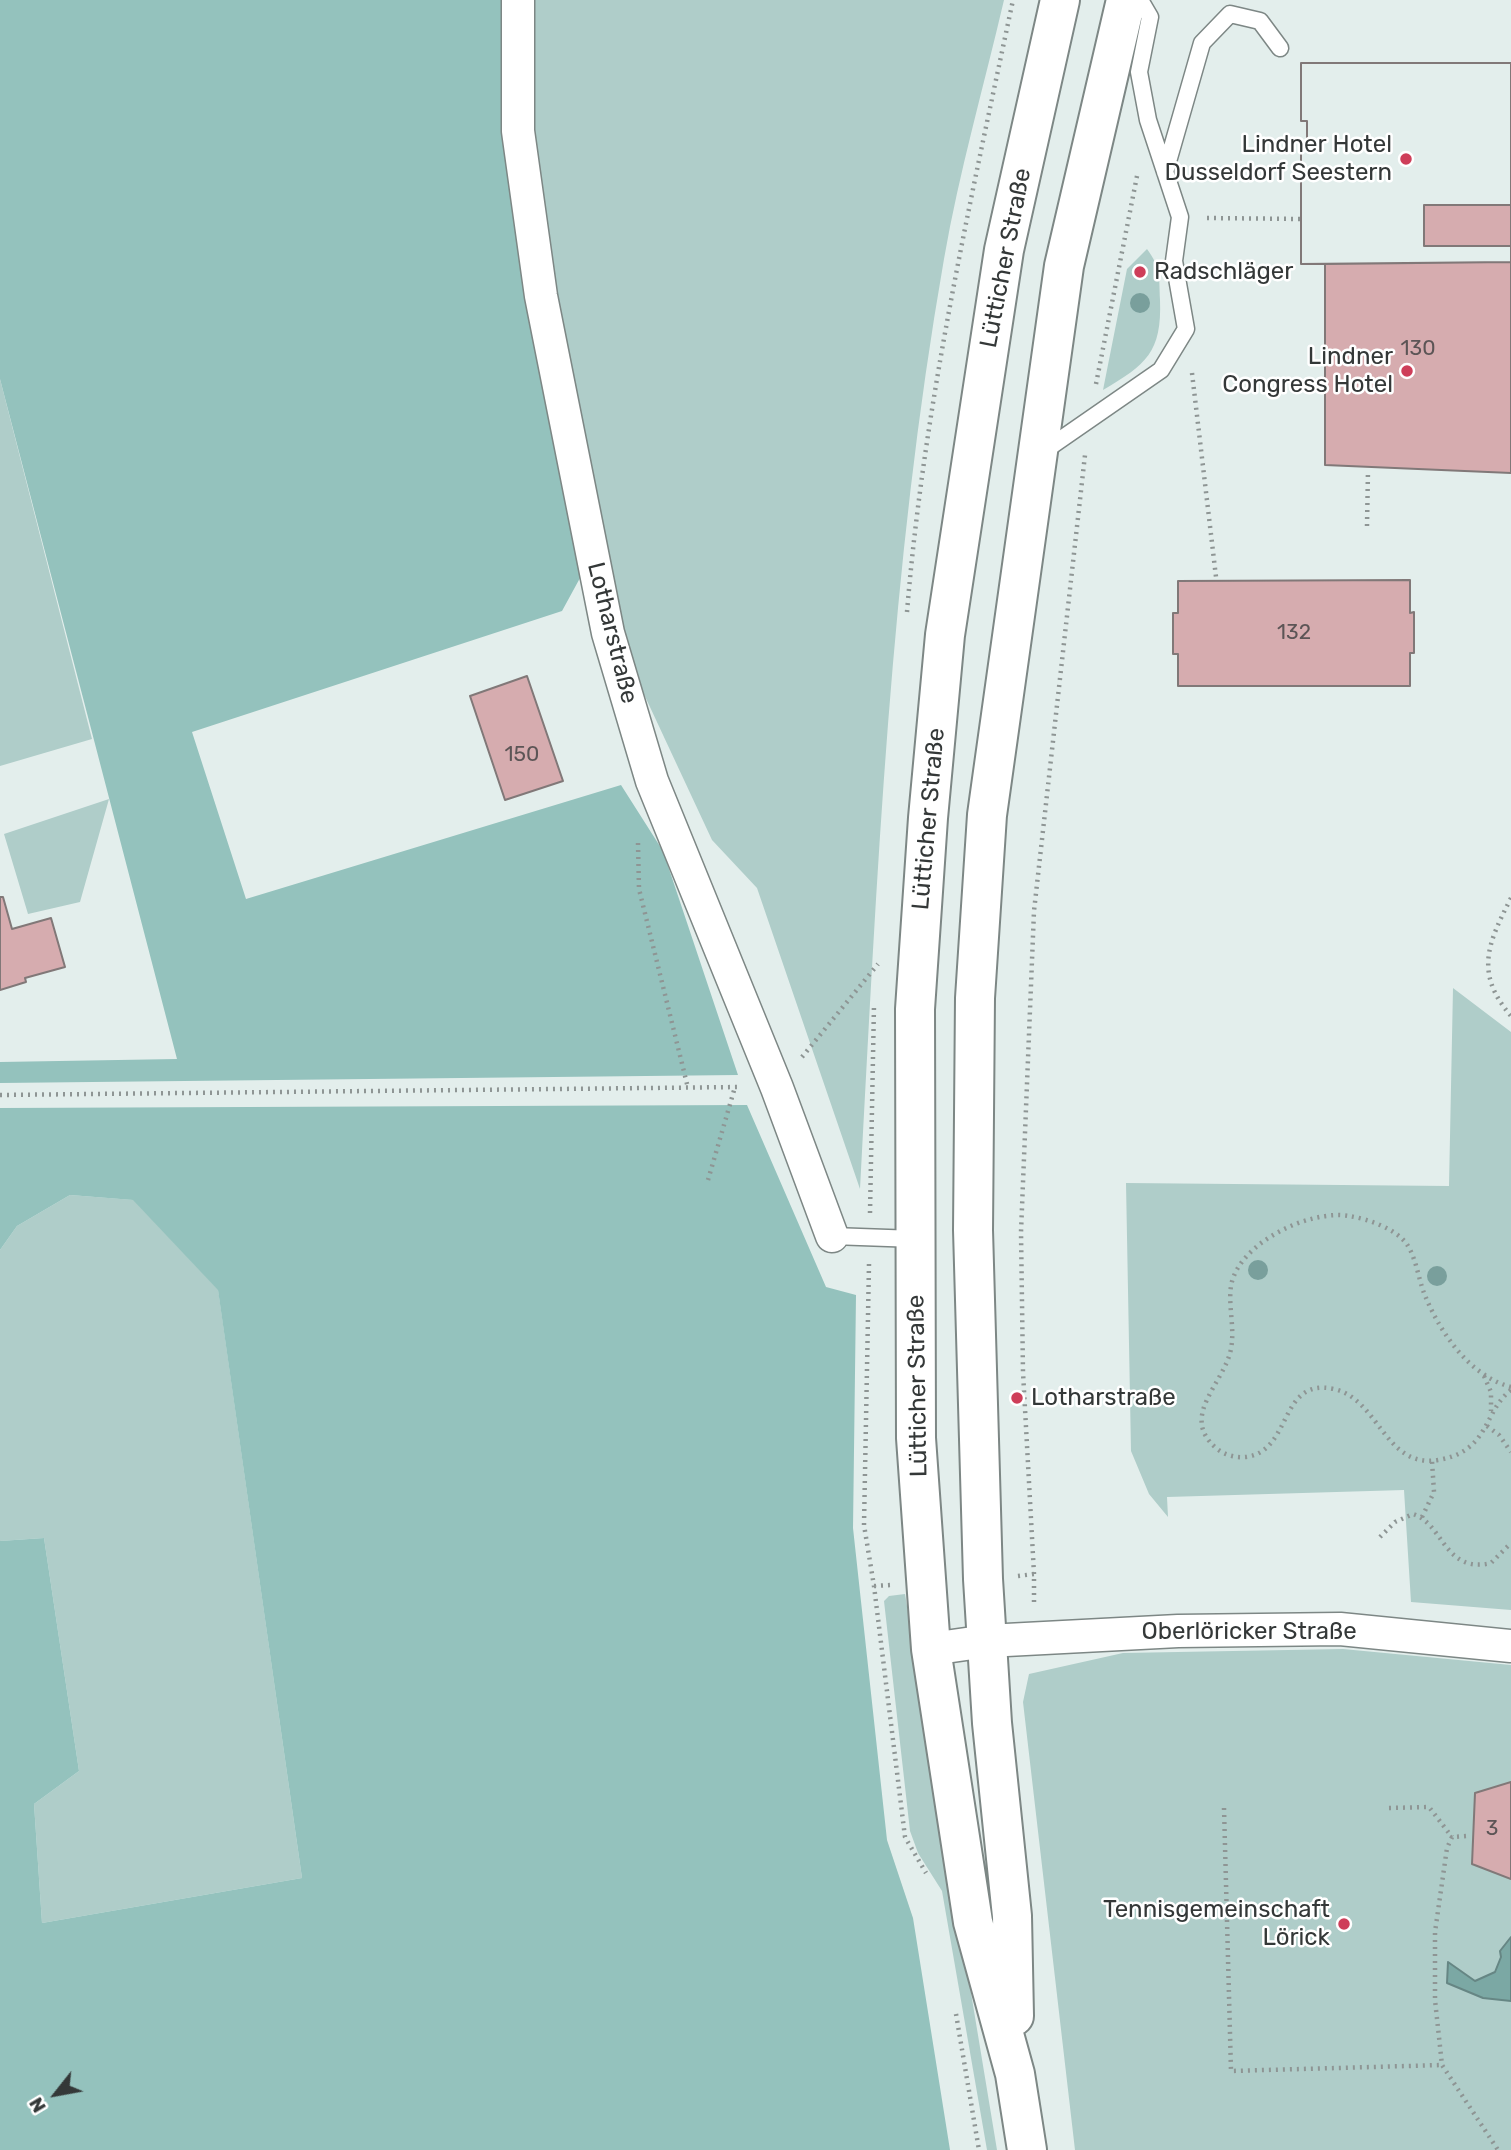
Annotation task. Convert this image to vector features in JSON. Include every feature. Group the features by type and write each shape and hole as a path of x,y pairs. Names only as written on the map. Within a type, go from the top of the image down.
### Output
{"main road":[{"name":"Lütticher Straße","path":"931,1649 916,1438 915,1009 928,818 945,635 1004,250 1060,0"},
{"path":"1015,2074 1012,1916 987,1641 972,1230 975,998 987,815 1064,266 1126,0"},
{"path":"931,1649 973,1922 1015,2074 1027,2150"}],"street":[{"name":"Lotharstraße","path":"518,0 518,131 541,296 602,609 652,781 777,1088 832,1236"},
{"name":"Oberlöricker Straße","path":"931,1649 987,1641 1179,1640 1340,1629 1388,1643 1511,1646"}],"lane":[{"path":"1036,456 1161,370 1186,329 1174,261 1180,217 1148,120 1139,72 1150,18 1140,0"},
{"path":"1165,172 1202,43 1230,14 1260,21 1280,48"},
{"path":"832,1236 916,1239"}],"path":[{"path":"1034,1574 1023,1372 1021,1232 1034,911 1089,419 1148,120"},
{"path":"1180,217 1301,219"},
{"path":"1193,385 1216,578"},
{"path":"1367,526 1368,470"},
{"path":"652,781 638,831 639,889 688,1088"},
{"path":"1511,898 1492,936 1486,971 1498,1001 1511,1016"},
{"path":"777,1088 878,964"},
{"path":"0,1095 736,1087 708,1180"},
{"path":"1325,1214 1350,1216 1373,1223 1405,1242 1444,1333 1481,1372 1511,1389 1497,1401 1487,1426 1466,1450 1449,1458 1432,1461 1408,1456 1391,1444 1369,1412 1336,1389 1318,1388 1304,1394 1293,1403 1270,1447 1253,1456 1240,1457 1216,1448 1201,1425 1200,1412 1230,1352 1234,1329 1230,1287 1235,1273 1262,1245 1302,1219 1325,1214"},
{"path":"1481,1372 1491,1392 1492,1412"},
{"path":"1487,1426 1499,1435 1511,1452"},
{"path":"1422,1517 1434,1492 1432,1461"},
{"path":"1380,1537 1404,1516 1413,1514 1429,1522 1441,1544 1468,1563 1491,1563 1511,1543"},
{"path":"1389,1808 1429,1807 1452,1837"},
{"path":"1224,1808 1231,2071 1442,2065"},
{"path":"1452,1837 1466,1836"},
{"path":"1452,1837 1447,1848 1435,1932 1435,2000 1442,2065 1498,2150"}],"shaded area":[{"path":"0,0 504,0 586,567 562,611 192,732 246,899 621,785 663,851 738,1075 0,1083 0,1062 177,1059 0,379"},
{"path":"523,0 1004,0 950,226 910,490 888,723 860,1189 757,888 712,840 615,632 547,295"},
{"path":"1147,249 1157,267 1159,279 1160,318 1154,345 1130,373 1103,390 1127,269"},
{"path":"0,379 92,739 0,766"},
{"path":"109,799 80,902 28,914 4,834"},
{"path":"1453,988 1511,1032 1511,1610 1411,1602 1404,1490 1167,1497 1168,1517 1149,1494 1131,1451 1126,1183 1449,1186"},
{"path":"747,1105 826,1287 856,1295 853,1528 887,1840 913,1918 950,2150 0,2150 0,1541 44,1538 79,1771 34,1804 42,1923 302,1878 218,1290 133,1200 70,1195 17,1226 0,1250 0,1108"},
{"path":"70,1195 134,1200 218,1289 302,1878 42,1923 34,1804 79,1771 44,1538 0,1541 0,1250 17,1226"},
{"path":"905,1594 997,2150 987,2150 942,1891 918,1853 910,1831 884,1601 889,1596"},
{"name":"Tennisgemeinschaft Lörick","path":"1343,1649 1511,1665 1511,2150 1075,2150 1023,1702 1029,1674 1123,1653"},
{"path":"1511,1937 1511,2001 1483,1998 1447,1983 1448,1962 1475,1981 1495,1972 1501,1957 1500,1951"}],"building":[{"name":"Lindner Hotel Dusseldorf Seestern","path":"1301,63 1511,63 1511,262 1301,264 1301,147 1307,147 1307,121 1301,121"},
{"name":"Lindner Hotel Dusseldorf Seestern","path":"1301,63 1511,63 1511,205 1424,205 1424,246 1511,246 1511,262 1301,264 1301,147 1307,147 1307,121 1301,121"},
{"path":"1511,262 1511,473 1325,465 1325,264"},
{"path":"1410,580 1410,613 1414,612 1414,653 1410,653 1410,686 1178,686 1178,654 1173,654 1173,613 1178,613 1178,581"},
{"path":"527,676 563,781 505,800 470,696"},
{"path":"0,897 3,897 12,929 51,918 65,967 25,978 26,982 0,990"},
{"path":"1511,1782 1511,1879 1472,1864 1475,1793"}],"place":[{"name":"Lindner Hotel Dusseldorf Seestern","path":"1406,159"},
{"name":"Radschläger","path":"1140,272"},
{"name":"Lindner Congress Hotel","path":"1407,371"},
{"name":"Lotharstraße","path":"1017,1398"},
{"name":"Tennisgemeinschaft Lörick","path":"1344,1924"}]}
